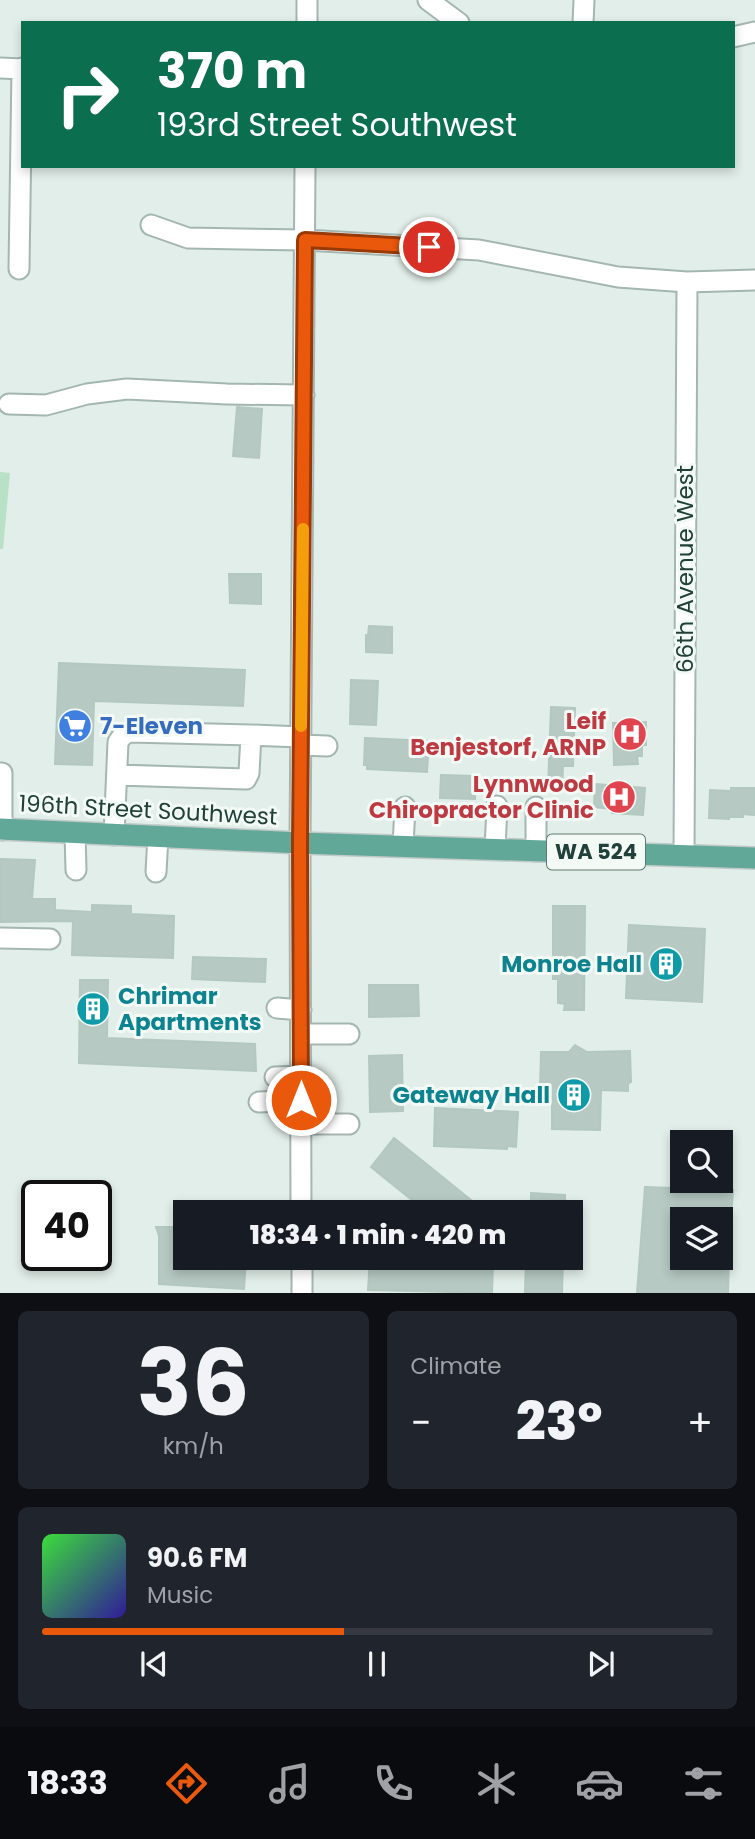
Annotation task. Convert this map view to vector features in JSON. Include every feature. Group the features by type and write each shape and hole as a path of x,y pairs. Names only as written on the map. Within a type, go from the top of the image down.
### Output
{"main road":[{"name":"196th Street Southwest","path":"1,830 755,858"}],"street":[{"path":"307,0 307,21"},
{"path":"428,0 456,21"},
{"path":"583,21 584,0"},
{"path":"735,37 755,32"},
{"path":"0,68 21,69"},
{"path":"19,269 21,136"},
{"path":"302,1200 300,843 305,168"},
{"path":"151,225 188,238 305,240 479,250 618,277 687,282 755,280"},
{"name":"66th Avenue West","path":"684,855 687,282"},
{"path":"9,404 46,405 87,394 127,389 304,395"},
{"path":"114,835 118,741 130,732 251,736 327,746"},
{"path":"117,775 246,779 249,773 251,736"},
{"path":"0,774 2,773 1,830"},
{"path":"495,849 497,806"},
{"path":"404,846 405,807"},
{"path":"536,807 536,851"},
{"path":"75,833 76,870"},
{"path":"156,872 158,836"},
{"path":"0,938 50,939"},
{"path":"277,1008 301,1010"},
{"path":"301,1034 349,1034"},
{"path":"275,1077 301,1076"},
{"path":"259,1102 301,1100"},
{"path":"301,1125 349,1124"},
{"path":"302,1270 302,1293"}],"green space":[{"path":"0,472 10,473 3,549 0,549"}],"building":[{"path":"237,407 262,409 259,458 233,456"},
{"path":"229,574 261,574 261,604 230,603"},
{"path":"369,626 392,627 392,653 366,652"},
{"path":"59,663 245,670 243,706 94,701 92,765 55,764"},
{"path":"351,680 378,681 376,725 350,724"},
{"path":"551,707 575,708 573,766 563,766 562,789 548,788"},
{"name":"Leif Benjestorf, ARNP","path":"646,722 646,745 642,745 642,756 637,756 638,764 614,765 613,723"},
{"path":"365,738 429,741 427,772 367,769 367,765 364,765"},
{"path":"441,775 476,776 475,799 440,798"},
{"name":"Lynnwood Chiropractor Clinic","path":"595,784 645,788 643,815 612,813 612,809 594,807"},
{"path":"731,788 755,788 755,815 743,814 743,817 729,819 709,818 710,790 731,791"},
{"path":"0,859 35,860 32,899 55,899 55,910 92,912 92,905 131,906 131,914 174,916 173,958 72,955 73,921 0,922"},
{"path":"553,906 585,906 584,1010 564,1010 565,1004 558,1003 558,979 553,979"},
{"name":"Monroe Hall","path":"629,925 705,929 702,1002 626,998"},
{"name":"Chrimar Apartments","path":"193,957 266,959 265,982 192,979"},
{"name":"Chrimar Apartments","path":"80,980 108,980 107,1038 255,1044 256,1071 79,1063"},
{"path":"369,985 418,985 419,1016 369,1017"},
{"name":"Gateway Hall","path":"575,1045 587,1052 630,1051 631,1082 628,1084 628,1091 601,1090 600,1130 552,1129 552,1091 540,1090 541,1052 569,1052"},
{"path":"402,1055 403,1111 370,1112 369,1056"},
{"path":"435,1108 518,1112 516,1147 507,1146 507,1149 434,1146"},
{"path":"394,1138 471,1200 412,1200 371,1167"},
{"path":"645,1187 670,1188 670,1193 733,1193 732,1207 670,1207 670,1270 729,1270 728,1293 637,1293"},
{"path":"531,1193 565,1195 565,1200 531,1200"},
{"path":"156,1227 173,1227 173,1270 245,1270 244,1289 159,1284 159,1236"},
{"path":"369,1270 493,1270 492,1293 368,1290"},
{"path":"526,1270 563,1270 562,1293 525,1293"}],"slow traffic":[{"path":"301,726 303,529"}],"place":[{"name":"7-Eleven","path":"75,726"},
{"name":"Leif Benjestorf, ARNP","path":"630,734"},
{"name":"Lynnwood Chiropractor Clinic","path":"619,797"},
{"name":"Monroe Hall","path":"666,964"},
{"name":"Chrimar Apartments","path":"93,1009"},
{"name":"Gateway Hall","path":"574,1095"}],"route":[{"path":"301,1100 300,843 305,240 429,247"}]}
